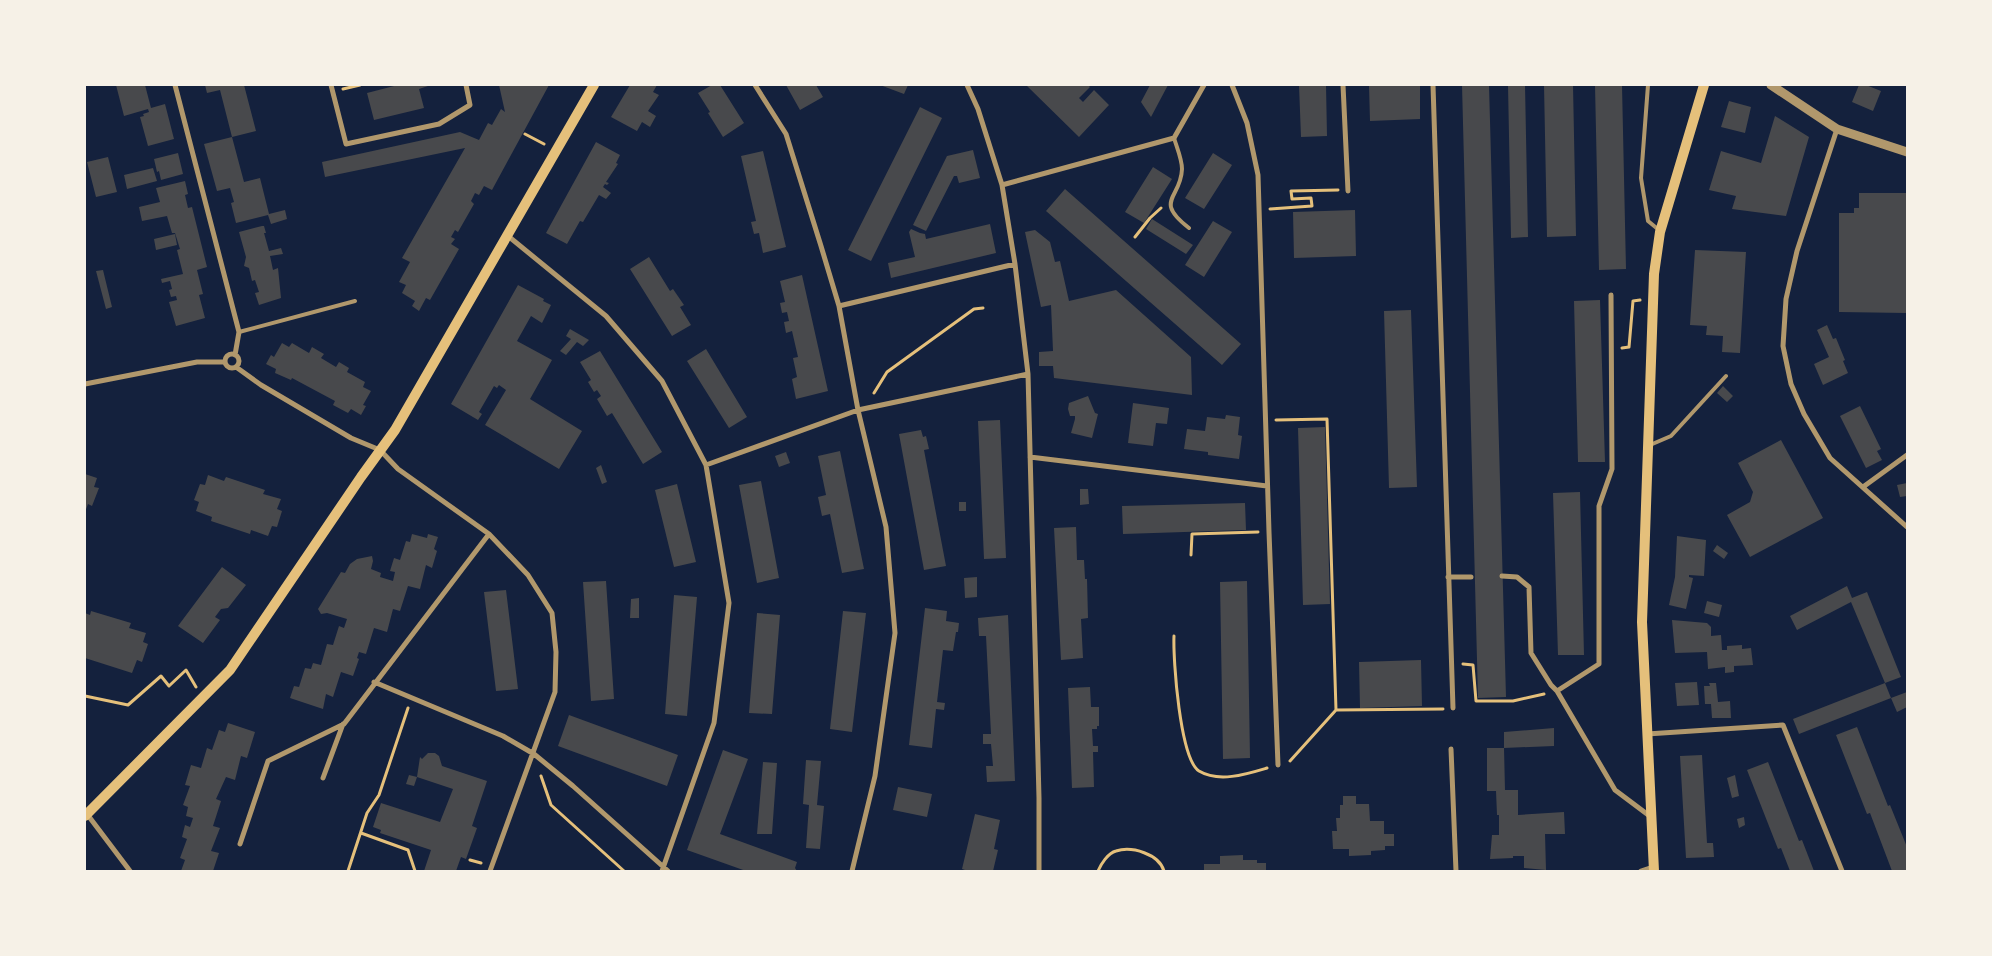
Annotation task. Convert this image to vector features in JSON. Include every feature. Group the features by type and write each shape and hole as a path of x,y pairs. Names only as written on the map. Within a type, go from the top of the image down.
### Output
{"main road":[{"path":"86,814 230,670 400,421 594,85"},
{"path":"1654,869 1642,622 1654,274 1660,232 1704,85"}],"street":[{"path":"175,85 239,332 235,355 239,363 236,367"},
{"path":"331,85 346,144 439,124 470,105 466,85"},
{"path":"755,85 786,134 839,306 858,410 886,527 894,633 875,776 852,871"},
{"path":"967,85 978,109 1002,185 1028,374 1039,798 1039,871"},
{"path":"1002,185 1174,138 1204,85"},
{"path":"1232,85 1248,123 1258,175 1268,532 1278,765"},
{"path":"1343,85 1348,190"},
{"path":"1433,85 1453,708"},
{"path":"1771,85 1837,129 1907,152"},
{"path":"1837,129 1797,251 1786,299 1783,346 1791,384 1804,414 1830,458 1907,527"},
{"path":"374,682 503,736 534,754 573,786 664,869 714,723 729,603 706,466 662,381 606,316 508,236"},
{"path":"839,306 1014,264"},
{"path":"1557,691 1598,664 1599,506 1612,469 1611,295"},
{"path":"235,355 230,354 226,357 227,367 236,367 261,385 351,438 380,450 398,469 489,534 528,575 552,613 556,652 554,692 534,754 490,871"},
{"path":"85,384 197,362 225,362"},
{"path":"706,466 858,410 1028,374"},
{"path":"1863,487 1907,455"},
{"path":"1030,457 1267,486"},
{"path":"323,778 344,724 374,682 489,534"},
{"path":"1502,576 1517,577 1529,587 1531,653 1551,685 1557,691 1615,790 1651,817"},
{"path":"1448,577 1472,577"},
{"path":"240,844 268,761 344,724"},
{"path":"1647,734 1784,725 1842,871"},
{"path":"1451,750 1456,871"},
{"path":"86,814 130,871"},
{"path":"1641,871 1654,869"}],"lane":[{"path":"1648,85 1641,178 1648,221 1660,232"},
{"path":"1174,138 1182,169 1172,197 1171,208 1174,217 1189,228"},
{"path":"239,332 355,301"},
{"path":"1648,445 1671,436 1726,376"}],"path":[{"path":"333,92 360,85"},
{"path":"524,134 556,151"},
{"path":"1286,208 1312,206 1312,198 1292,199 1292,191 1348,190"},
{"path":"1135,237 1150,218"},
{"path":"1612,350 1629,347 1633,301 1653,299"},
{"path":"874,393 887,372 974,309 983,308"},
{"path":"1174,636 1173,661 1182,722 1188,753 1198,770 1209,775 1224,777 1249,774 1290,761 1336,710 1327,419 1265,421"},
{"path":"1191,556 1192,534 1268,532"},
{"path":"1452,664 1473,664 1476,701 1513,701 1557,691"},
{"path":"85,696 128,704 161,676 169,686 186,670 203,698"},
{"path":"348,871 367,813 378,795 412,698"},
{"path":"1336,710 1453,708"},
{"path":"534,754 551,805 624,871"},
{"path":"360,833 408,850 415,871"},
{"path":"1098,871 1101,864 1114,851 1130,849 1151,856 1163,867 1164,871"},
{"path":"470,860 481,863"}],"building":[{"path":"116,85 145,85 151,108 165,104 174,139 148,146 140,117 149,112 148,109 124,116"},
{"path":"205,85 244,85 256,131 232,137 220,90 207,93"},
{"path":"398,85 431,85 419,89 424,108 374,120 367,93"},
{"path":"499,85 549,85 492,190 484,186 479,195 475,193 471,201 474,204 458,232 455,230 451,237 455,239 451,244 459,249 430,300 426,298 419,311 412,306 415,301 402,293 406,285 399,282 410,262 402,258 465,148 325,177 322,162 460,132 479,140 488,123 492,125 501,109 505,112"},
{"path":"630,85 657,85 653,92 659,95 648,111 656,116 650,127 642,122 637,131 611,117"},
{"path":"712,85 720,85 744,123 723,137 698,93"},
{"path":"786,85 816,85 823,97 800,110"},
{"path":"880,85 908,85 904,94"},
{"path":"1026,85 1088,85 1090,87 1079,98 1083,102 1094,90 1109,105 1079,137"},
{"path":"1150,85 1168,85 1151,117 1141,102"},
{"path":"1299,85 1326,85 1327,136 1301,137"},
{"path":"1369,85 1420,85 1420,119 1370,121"},
{"path":"1462,85 1489,85 1506,697 1478,698"},
{"path":"1508,85 1525,85 1528,237 1511,238"},
{"path":"1544,85 1573,85 1576,236 1547,237"},
{"path":"1595,85 1622,85 1626,269 1599,270"},
{"path":"1859,85 1866,85 1881,91 1873,111 1852,102"},
{"path":"1729,101 1751,107 1745,133 1721,127"},
{"path":"920,107 942,118 871,261 848,250"},
{"path":"1775,116 1809,137 1786,216 1732,209 1736,196 1709,190 1721,151 1761,163"},
{"path":"232,137 244,182 260,178 269,214 285,210 287,219 271,224 268,215 236,223 231,203 234,202 230,188 217,191 204,144"},
{"path":"596,142 620,155 616,163 618,164 606,182 609,183 603,187 611,193 606,199 599,195 583,222 580,221 567,244 546,233"},
{"path":"973,150 980,178 959,183 957,176 954,176 926,231 913,225 947,156"},
{"path":"763,151 786,247 763,253 759,233 754,234 751,222 756,221 741,156"},
{"path":"178,153 183,174 161,180 154,159"},
{"path":"1213,153 1232,165 1204,209 1185,198"},
{"path":"108,157 117,192 96,197 87,162"},
{"path":"1153,167 1172,179 1144,223 1125,212"},
{"path":"153,168 157,181 127,189 124,175"},
{"path":"185,181 188,194 185,195 188,208 192,207 207,267 197,270 203,294 199,295 205,318 176,326 169,302 177,300 176,296 171,297 169,290 172,289 170,281 162,283 161,279 183,274 177,250 180,249 175,233 172,233 167,216 142,221 139,207 160,202 156,188"},
{"path":"1065,189 1241,344 1222,365 1046,211"},
{"path":"1859,193 1907,193 1907,313 1839,312 1839,213 1854,213 1854,208 1859,208"},
{"path":"1355,210 1356,256 1294,258 1293,212"},
{"path":"1152,219 1193,245 1186,254 1146,229"},
{"path":"1213,221 1232,232 1204,277 1185,265"},
{"path":"990,224 996,253 891,278 888,263 915,257 909,232 911,229 925,234 926,239"},
{"path":"264,226 266,233 264,233 269,251 281,248 283,254 270,256 273,270 278,268 281,298 259,305 255,293 259,292 255,280 252,281 249,268 244,266 246,257 239,232"},
{"path":"1035,230 1050,242 1055,262 1060,261 1069,301 1116,290 1191,357 1192,395 1054,378 1053,366 1039,366 1039,352 1053,351 1051,305 1041,307 1025,232"},
{"path":"175,234 177,245 156,250 154,239"},
{"path":"1695,250 1746,252 1740,353 1722,352 1723,336 1706,335 1707,326 1690,325"},
{"path":"649,257 670,291 673,289 684,305 680,307 691,325 672,336 630,269"},
{"path":"103,270 112,307 106,309 96,271"},
{"path":"802,275 828,391 796,399 792,379 797,377 793,358 798,357 792,331 786,333 784,322 789,321 787,312 782,313 780,303 785,302 780,281"},
{"path":"518,285 544,299 543,301 551,305 542,323 531,316 517,341 552,360 530,399 582,431 559,469 485,425 506,390 499,385 497,388 494,386 479,412 482,414 478,420 451,404"},
{"path":"1600,300 1605,462 1578,462 1574,301"},
{"path":"1411,310 1417,487 1389,488 1384,311"},
{"path":"1827,325 1833,339 1836,338 1848,373 1823,385 1814,364 1829,357 1817,330"},
{"path":"570,329 589,340 583,346 577,342 566,355 560,351 571,339 566,336"},
{"path":"282,343 289,347 292,343 309,353 312,347 324,354 321,358 336,367 339,362 349,368 347,372 365,382 363,387 371,391 363,405 366,406 361,415 351,409 348,413 333,405 335,401 292,378 291,380 275,373 276,369 266,364 271,355 274,357"},
{"path":"706,349 747,417 729,428 687,361"},
{"path":"600,351 662,452 643,464 612,413 607,416 597,399 601,396 597,390 594,392 588,382 591,380 580,362"},
{"path":"1723,386 1733,396 1727,402 1717,393"},
{"path":"1088,396 1095,413 1098,414 1092,438 1071,433 1075,416 1070,416 1068,409 1069,403"},
{"path":"1133,403 1169,408 1167,424 1156,423 1153,446 1128,443"},
{"path":"1860,406 1881,449 1877,451 1882,460 1866,468 1840,416"},
{"path":"1226,415 1240,417 1238,435 1242,436 1239,459 1208,455 1208,452 1184,449 1187,429 1205,431 1207,417 1225,419"},
{"path":"1000,420 1006,558 984,559 978,421"},
{"path":"1325,427 1330,604 1303,605 1298,428"},
{"path":"921,430 923,437 926,436 929,449 924,450 946,566 924,570 899,434"},
{"path":"1781,440 1823,518 1750,557 1727,515 1750,502 1753,492 1738,463"},
{"path":"840,451 864,569 842,573 830,514 822,516 818,497 826,495 818,456"},
{"path":"786,452 790,463 779,467 775,456"},
{"path":"601,465 607,482 602,484 596,468"},
{"path":"85,474 97,478 94,487 99,488 92,506 88,504 85,512"},
{"path":"208,475 224,481 226,477 265,490 263,494 281,499 277,509 282,511 277,527 272,526 268,536 251,530 250,534 211,521 212,517 196,511 199,502 194,500 200,484 205,485"},
{"path":"761,481 779,578 757,583 739,485"},
{"path":"1907,483 1907,496 1900,497 1897,485"},
{"path":"677,484 696,562 674,567 655,490"},
{"path":"1080,489 1088,489 1089,504 1080,505"},
{"path":"1580,492 1584,655 1558,655 1553,493"},
{"path":"959,502 966,502 966,511 959,511"},
{"path":"1245,503 1246,530 1123,534 1122,506"},
{"path":"1076,527 1077,560 1084,560 1085,579 1087,579 1088,618 1081,619 1083,658 1061,660 1054,528"},
{"path":"412,534 427,538 428,534 438,537 434,549 437,551 432,568 426,565 420,589 408,586 400,611 393,609 387,632 374,628 366,654 359,652 357,658 359,659 353,676 341,672 333,697 326,694 323,709 290,698 294,686 299,687 305,668 311,669 313,663 321,665 327,644 333,645 339,626 344,628 347,619 327,613 321,614 318,609 341,572 345,573 350,564 357,559 372,556 371,569 381,573 380,577 393,581 395,572 390,571 394,558 400,560 406,541 410,542"},
{"path":"1677,536 1706,540 1704,576 1689,575 1689,577 1693,578 1686,609 1669,605 1675,577"},
{"path":"1717,545 1728,553 1724,559 1713,551"},
{"path":"222,567 246,585 228,608 221,609 215,617 220,620 203,643 178,626"},
{"path":"977,577 977,597 965,598 964,578"},
{"path":"606,581 614,699 591,701 583,582"},
{"path":"1247,581 1250,758 1223,759 1220,582"},
{"path":"1847,586 1852,598 1867,592 1901,677 1885,683 1851,602 1797,630 1790,616"},
{"path":"506,590 518,689 496,691 484,592"},
{"path":"674,595 697,597 687,716 665,714"},
{"path":"639,598 639,618 630,618 631,599"},
{"path":"1707,601 1722,605 1719,617 1704,613"},
{"path":"925,608 947,611 946,621 959,623 953,651 943,650 937,702 945,703 944,710 936,709 932,748 909,745"},
{"path":"91,611 131,623 129,628 146,633 143,642 148,644 142,662 137,660 132,673 85,658 85,613 90,615"},
{"path":"843,611 866,613 852,732 830,729"},
{"path":"757,613 780,615 772,714 749,713"},
{"path":"1008,615 1015,781 987,782 986,766 993,766 991,744 983,744 983,734 991,734 986,636 979,636 978,618"},
{"path":"1672,620 1707,623 1711,627 1711,636 1721,635 1722,650 1727,650 1727,646 1742,645 1742,649 1751,648 1753,665 1734,666 1734,672 1725,673 1725,667 1708,669 1707,652 1675,653"},
{"path":"1421,660 1422,706 1360,708 1359,662"},
{"path":"1697,682 1699,705 1677,706 1675,683"},
{"path":"1709,683 1716,683 1718,702 1730,701 1731,718 1712,718 1711,704 1705,704 1704,686 1710,686"},
{"path":"1885,683 1891,698 1799,734 1793,719"},
{"path":"1090,687 1091,707 1099,707 1099,726 1097,726 1097,729 1092,729 1093,746 1098,746 1098,752 1093,752 1094,787 1072,788 1068,688"},
{"path":"1907,692 1907,707 1897,712 1891,698"},
{"path":"569,715 678,755 667,786 558,746"},
{"path":"228,723 255,732 247,758 241,756 235,780 226,777 216,799 221,801 213,826 220,828 211,851 219,853 213,871 181,871 185,860 180,858 187,839 182,837 185,825 190,827 193,818 186,816 188,807 183,805 190,786 185,785 191,765 201,768 207,748 212,750 219,730 225,732"},
{"path":"1857,727 1888,806 1890,805 1907,847 1907,871 1892,871 1870,813 1867,814 1836,735"},
{"path":"1554,728 1554,746 1504,748 1504,732"},
{"path":"1487,748 1504,748 1505,790 1518,790 1518,815 1564,812 1565,834 1545,834 1546,870 1524,868 1524,856 1490,859 1492,835 1499,835 1499,815 1497,815 1496,791 1487,791"},
{"path":"723,750 748,759 720,834 797,862 795,868 797,871 746,871 687,850"},
{"path":"428,753 435,753 439,756 442,766 487,781 472,826 477,828 466,859 461,857 456,871 424,871 431,850 380,833 381,830 373,827 381,803 440,822 453,789 417,777 420,757 422,759"},
{"path":"1702,755 1707,843 1713,843 1714,857 1686,858 1680,756"},
{"path":"806,760 821,761 817,805 824,806 820,849 806,848 809,805 803,804"},
{"path":"763,762 777,763 772,834 757,834"},
{"path":"1768,762 1799,841 1802,840 1814,871 1790,871 1781,848 1778,849 1747,770"},
{"path":"409,775 417,777 414,786 406,784"},
{"path":"1735,775 1739,796 1732,798 1727,778"},
{"path":"898,787 932,794 927,817 893,810"},
{"path":"1343,796 1356,796 1356,804 1369,804 1370,821 1384,821 1384,834 1394,834 1394,846 1385,846 1385,850 1371,851 1371,855 1349,856 1349,849 1333,849 1332,831 1337,831 1336,818 1340,818 1340,805 1343,805"},
{"path":"975,814 1000,820 994,849 998,850 993,871 968,871 962,869"},
{"path":"1744,817 1745,825 1739,828 1737,819"},
{"path":"1243,855 1243,860 1257,860 1257,863 1266,863 1266,871 1204,871 1204,864 1220,864 1220,856"}]}
